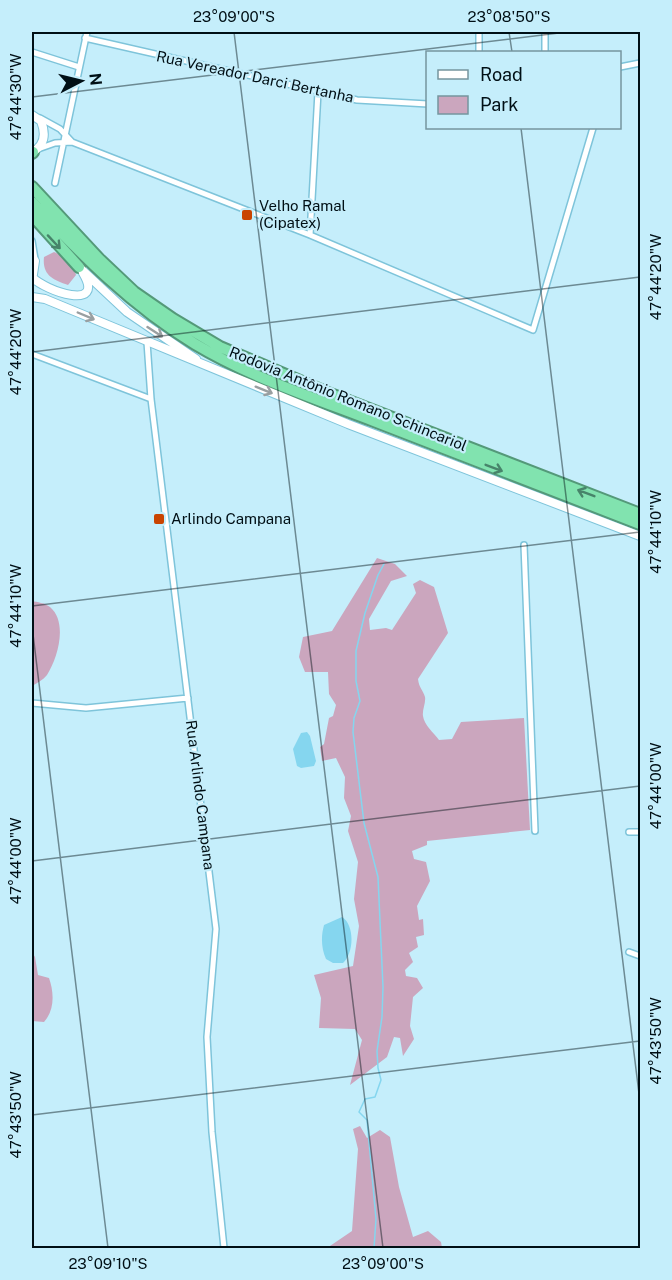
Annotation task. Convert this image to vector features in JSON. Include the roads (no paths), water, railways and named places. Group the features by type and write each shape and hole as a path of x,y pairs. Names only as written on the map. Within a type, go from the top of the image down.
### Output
{"highway":[{"name":"Rodovia Antônio Romano Schincariol","path":"32,188 99,259 135,292 173,320 220,347 328,393 640,514"},
{"name":"Rodovia Antônio Romano Schincariol","path":"32,202 122,292 153,316 196,344 256,374 640,524"},
{"path":"32,215 79,267"}],"street":[{"path":"479,32 479,51"},
{"path":"544,32 545,51"},
{"path":"55,183 86,35"},
{"name":"Rua Vereador Darci Bertanha","path":"86,35 357,100 426,104"},
{"path":"32,52 79,67"},
{"path":"621,67 640,63"},
{"path":"310,235 318,92"},
{"path":"35,116 65,134 72,142"},
{"path":"34,151 45,133 35,116"},
{"path":"34,151 63,142 72,142 310,235 533,330 593,129"},
{"path":"32,241 32,279 44,287 79,297 85,294 88,285 79,267"},
{"path":"79,267 127,312 210,367"},
{"path":"32,297 45,299 348,424 640,536"},
{"name":"Rua Arlindo Campana","path":"147,342 151,399 216,929 207,1032 212,1132 224,1248"},
{"path":"32,354 151,399"},
{"path":"524,545 535,831"},
{"path":"32,703 86,708 188,698"},
{"path":"629,832 640,832"},
{"path":"628,952 640,956"}],"water":[{"path":"307,732 316,761 314,766 301,768 297,766 293,749 301,733"},
{"path":"342,917 351,932 351,946 343,963 333,963 324,955 323,929 324,925"}],"waterway":[{"path":"374,1248 376,1219 367,1120 359,1112 365,1099 375,1097 381,1080 377,1051 382,1017 383,987 378,877 364,823 353,732 354,718 360,701 356,681 356,651 365,613 384,564"}],"place":[{"name":"Velho Ramal (Cipatex)","path":"247,215"},
{"name":"Arlindo Campana","path":"159,519"}]}
